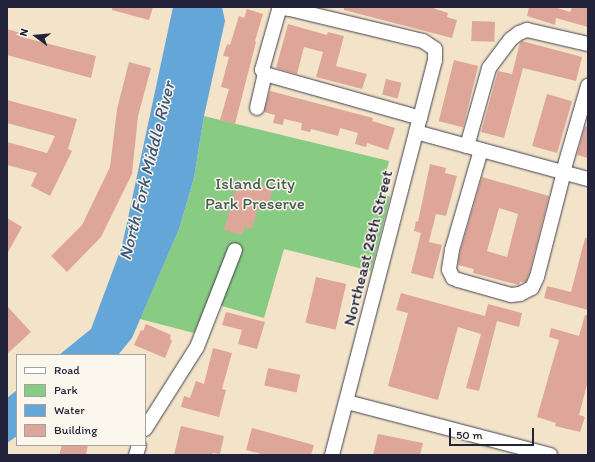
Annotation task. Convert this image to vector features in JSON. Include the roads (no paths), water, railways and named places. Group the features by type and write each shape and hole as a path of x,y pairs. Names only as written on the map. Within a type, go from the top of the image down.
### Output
{"street":[{"name":"Northeast 28th Street","path":"265,74 262,70 277,15 279,10 283,8 423,41 435,49 435,60 332,455"},
{"path":"467,146 489,68 511,39 519,33 527,30 588,44"},
{"path":"257,108 265,74 420,118"},
{"path":"482,150 451,256 449,270 453,278 458,280 511,295 520,294 532,288 537,277 588,86"},
{"path":"416,132 588,179"},
{"path":"146,428 185,369 197,347 235,250"},
{"path":"347,402 550,455"}],"water":[{"name":"North Fork Middle River","path":"173,7 222,7 225,21 204,116 194,178 179,229 132,338 119,354 60,354 91,329 122,246"},
{"path":"16,391 16,437 7,443 7,398"}],"park label":[{"name":"Island City Park Preserve","path":"255,194"}]}
